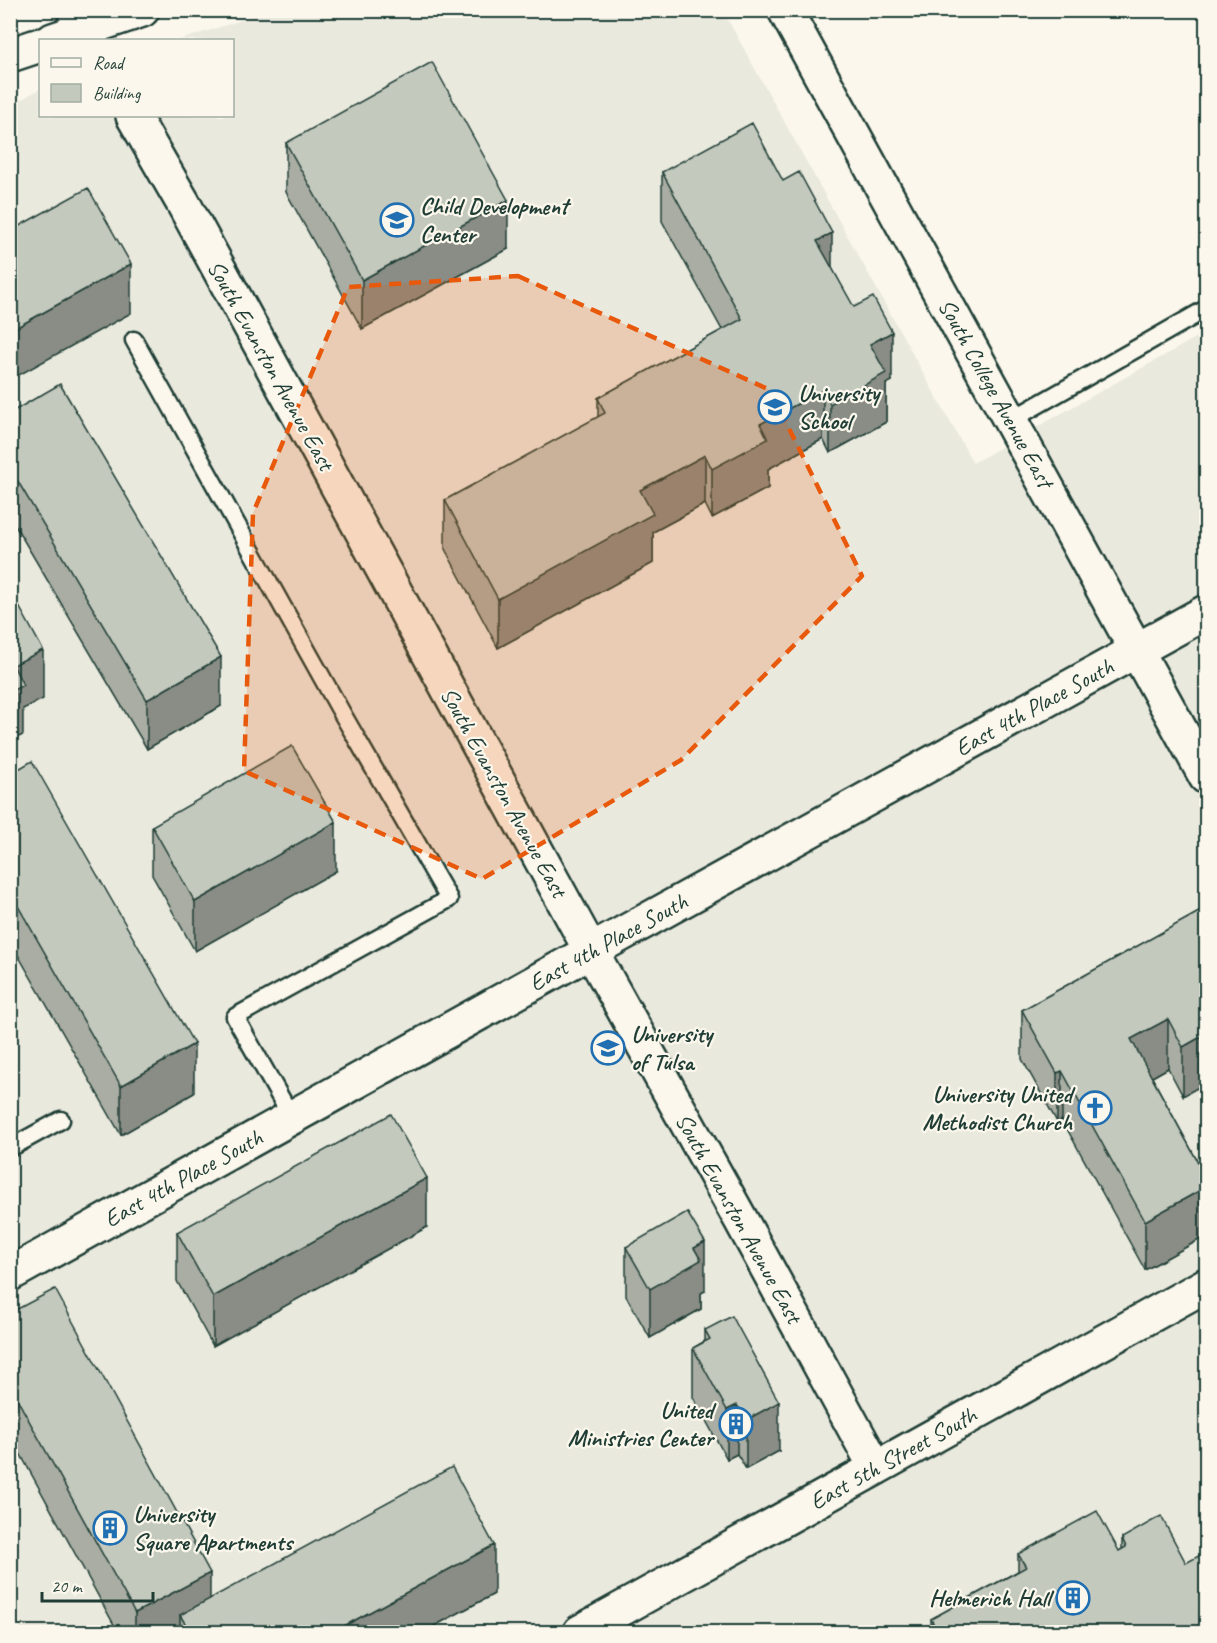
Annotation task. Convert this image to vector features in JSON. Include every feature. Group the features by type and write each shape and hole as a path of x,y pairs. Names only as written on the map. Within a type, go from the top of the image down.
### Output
{"street":[{"path":"55,39 83,27 142,10"},
{"name":"South College Avenue East","path":"784,10 1206,777"},
{"path":"10,55 39,45"},
{"name":"South Evanston Avenue East","path":"134,117 876,1468"},
{"name":"East 4th Place South","path":"10,1274 1206,612"},
{"name":"East 5th Street South","path":"580,1632 1206,1285"}],"lane":[{"path":"1011,420 1206,309"},
{"path":"134,339 343,715 449,898 235,1017 292,1118"},
{"path":"10,1148 61,1120"}],"highlighted area":[{"path":"518,276 770,390 862,576 681,760 482,879 244,771 253,513 348,287"}],"shaded area":[{"name":"University of Tulsa","path":"269,11 723,11 973,463 1206,332 1206,1632 11,1632 11,105 39,90 39,117 234,117 234,39 183,39"}],"building":[{"name":"Child Development Center","path":"432,62 508,200 362,280 286,143"},
{"name":"University School","path":"752,123 783,181 799,172 832,233 817,241 854,307 873,297 892,332 870,344 886,373 830,404 823,390 760,424 768,439 712,469 705,455 640,490 653,514 498,599 445,500 605,413 598,398 742,319 662,172"},
{"path":"88,188 131,264 10,331 10,231"},
{"path":"60,384 221,657 147,700 10,468 10,413"},
{"path":"14,597 43,650 13,665 23,685 10,692 10,599"},
{"path":"292,746 336,822 195,902 152,826"},
{"path":"32,761 194,1044 121,1086 10,892 10,774"},
{"path":"1206,908 1206,1034 1183,1047 1168,1019 1131,1039 1206,1177 1206,1187 1145,1221 1062,1071 1057,1073 1022,1010"},
{"path":"391,1114 427,1178 213,1297 177,1232"},
{"path":"687,1212 705,1242 694,1248 701,1260 650,1289 626,1247"},
{"name":"University Square Apartments","path":"55,1289 210,1573 135,1613 10,1386 10,1313"},
{"path":"732,1316 779,1402 746,1420 737,1405 727,1410 693,1348 710,1339 705,1330"},
{"path":"452,1467 494,1545 333,1632 190,1632 180,1615"},
{"path":"1097,1511 1119,1551 1126,1547 1122,1538 1161,1516 1186,1563 1206,1552 1206,1632 1185,1632 1183,1629 1177,1632 938,1632 931,1619 1026,1567 1018,1554"}],"place":[{"name":"Child Development Center","path":"397,220"},
{"name":"University School","path":"775,407"},
{"name":"University of Tulsa","path":"608,1048"},
{"name":"University United Methodist Church","path":"1095,1108"},
{"name":"United Ministries Center","path":"736,1424"},
{"name":"University Square Apartments","path":"110,1528"},
{"name":"Helmerich Hall","path":"1073,1598"}]}
